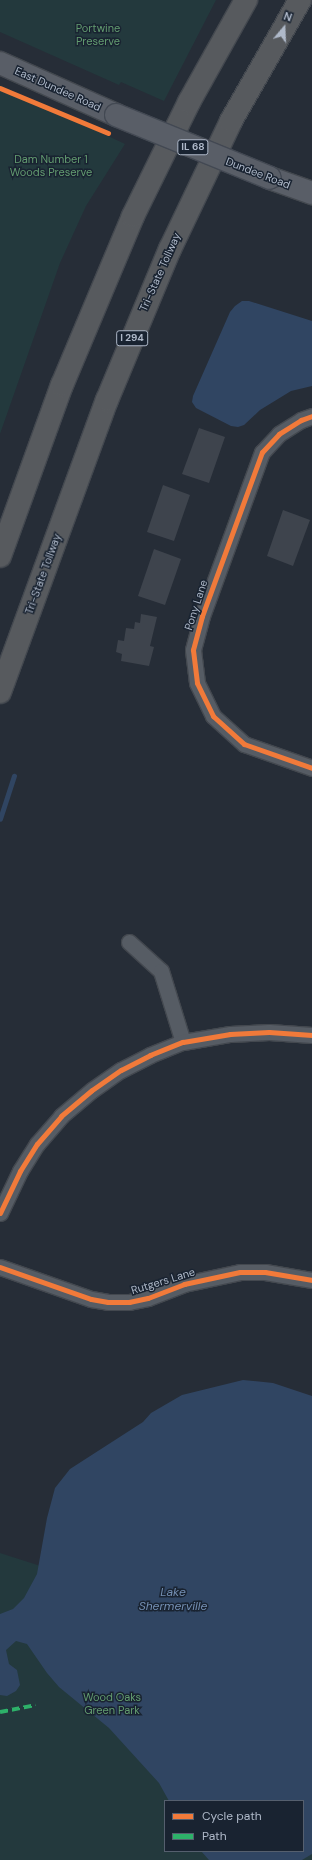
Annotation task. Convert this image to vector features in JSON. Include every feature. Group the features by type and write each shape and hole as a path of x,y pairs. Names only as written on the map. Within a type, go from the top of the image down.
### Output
{"highway":[{"path":"0,556 62,385 133,216 189,102 246,0"},
{"name":"Tri-State Tollway","path":"0,692 107,400 170,249 231,121 300,0"}],"main road":[{"name":"East Dundee Road","path":"0,63 116,115"},
{"name":"Dundee Road","path":"116,115 270,178 312,193"}],"street":[{"name":"Pony Lane","path":"312,416 301,420 279,434 262,452 202,616 192,650 197,684 213,716 244,744 312,768"},
{"path":"129,942 161,971 183,1042"},
{"path":"0,1213 20,1171 37,1144 61,1116 92,1090 121,1070 150,1055 183,1042 230,1034 268,1032 312,1035"},
{"name":"Rutgers Lane","path":"0,1267 91,1299 108,1302 129,1302 184,1284 240,1272 265,1272 312,1280"}],"green space":[{"name":"Portwine Preserve","path":"0,0 216,0 164,101 121,82 119,85 0,32"},
{"name":"Dam Number 1 Woods Preserve","path":"0,85 125,144 86,206 60,263 0,434"},
{"name":"Wood Oaks Green Park","path":"0,1553 312,1653 312,1860 0,1860"}],"water":[{"path":"242,301 249,301 312,321 312,386 291,391 260,410 244,425 238,427 231,426 196,408 192,402 193,396 230,312"},
{"name":"Lake Shermerville","path":"243,1380 273,1383 312,1396 312,1854 302,1860 209,1860 202,1852 304,1852 304,1800 168,1800 159,1783 109,1728 59,1687 47,1673 27,1644 16,1641 6,1650 9,1664 17,1670 20,1685 16,1691 7,1696 0,1695 0,1614 13,1609 24,1598 37,1574 47,1518 55,1488 70,1469 143,1422 151,1413 182,1395"}],"building":[{"path":"199,428 225,437 209,483 182,474"},
{"path":"163,485 190,495 174,541 147,532"},
{"path":"283,510 310,520 293,566 267,556"},
{"path":"154,549 181,559 165,605 138,596"},
{"path":"141,614 157,617 150,646 154,647 149,666 121,661 122,654 116,652 118,640 124,641 126,628 134,629 135,622 140,623"}],"waterway":[{"path":"0,819 14,776"}],"marked path":[{"path":"0,1712 35,1705"}],"cycle path":[{"path":"0,88 108,133"},
{"path":"312,416 301,420 279,434 262,452 202,616 193,650 197,683 213,716 244,744 312,768"},
{"path":"0,1213 20,1171 37,1144 61,1116 92,1090 121,1070 150,1055 183,1042 230,1034 269,1032 312,1035"},
{"path":"0,1267 91,1299 108,1302 129,1302 148,1298 184,1284 240,1272 265,1272 312,1280"}]}
